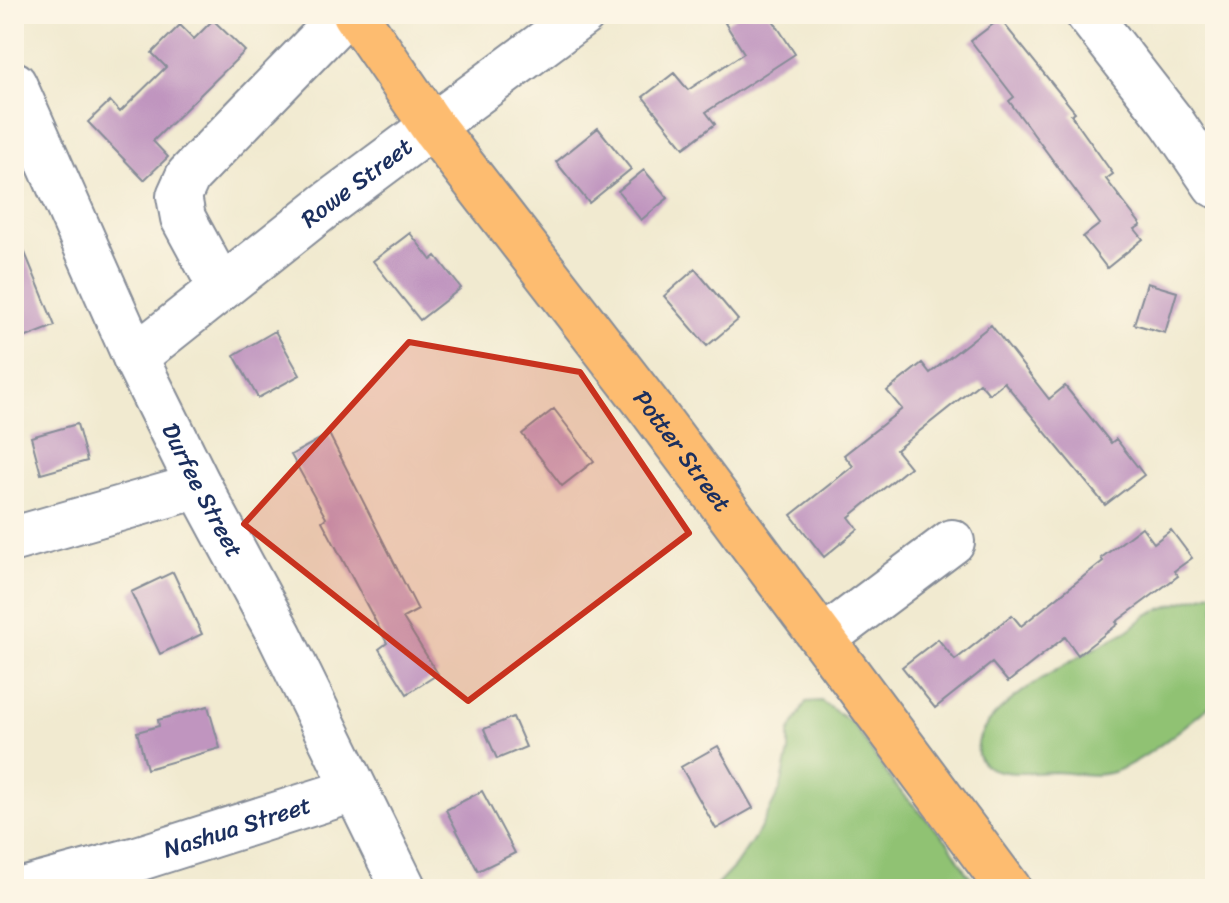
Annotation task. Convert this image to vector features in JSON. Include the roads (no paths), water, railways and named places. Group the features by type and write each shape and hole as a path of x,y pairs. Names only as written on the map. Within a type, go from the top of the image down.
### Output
{"main road":[{"name":"Potter Street","path":"355,14 432,126 651,409 1009,889"}],"street":[{"path":"221,288 183,218 179,196 188,176 345,14"},
{"name":"Rowe Street","path":"135,357 432,126 583,14"},
{"path":"1088,14 1172,122 1215,185"},
{"name":"Durfee Street","path":"14,84 135,357 199,486 280,636 404,889"},
{"path":"14,539 199,486"},
{"path":"823,639 952,542"},
{"name":"Nashua Street","path":"26,889 137,859 354,790"}]}
